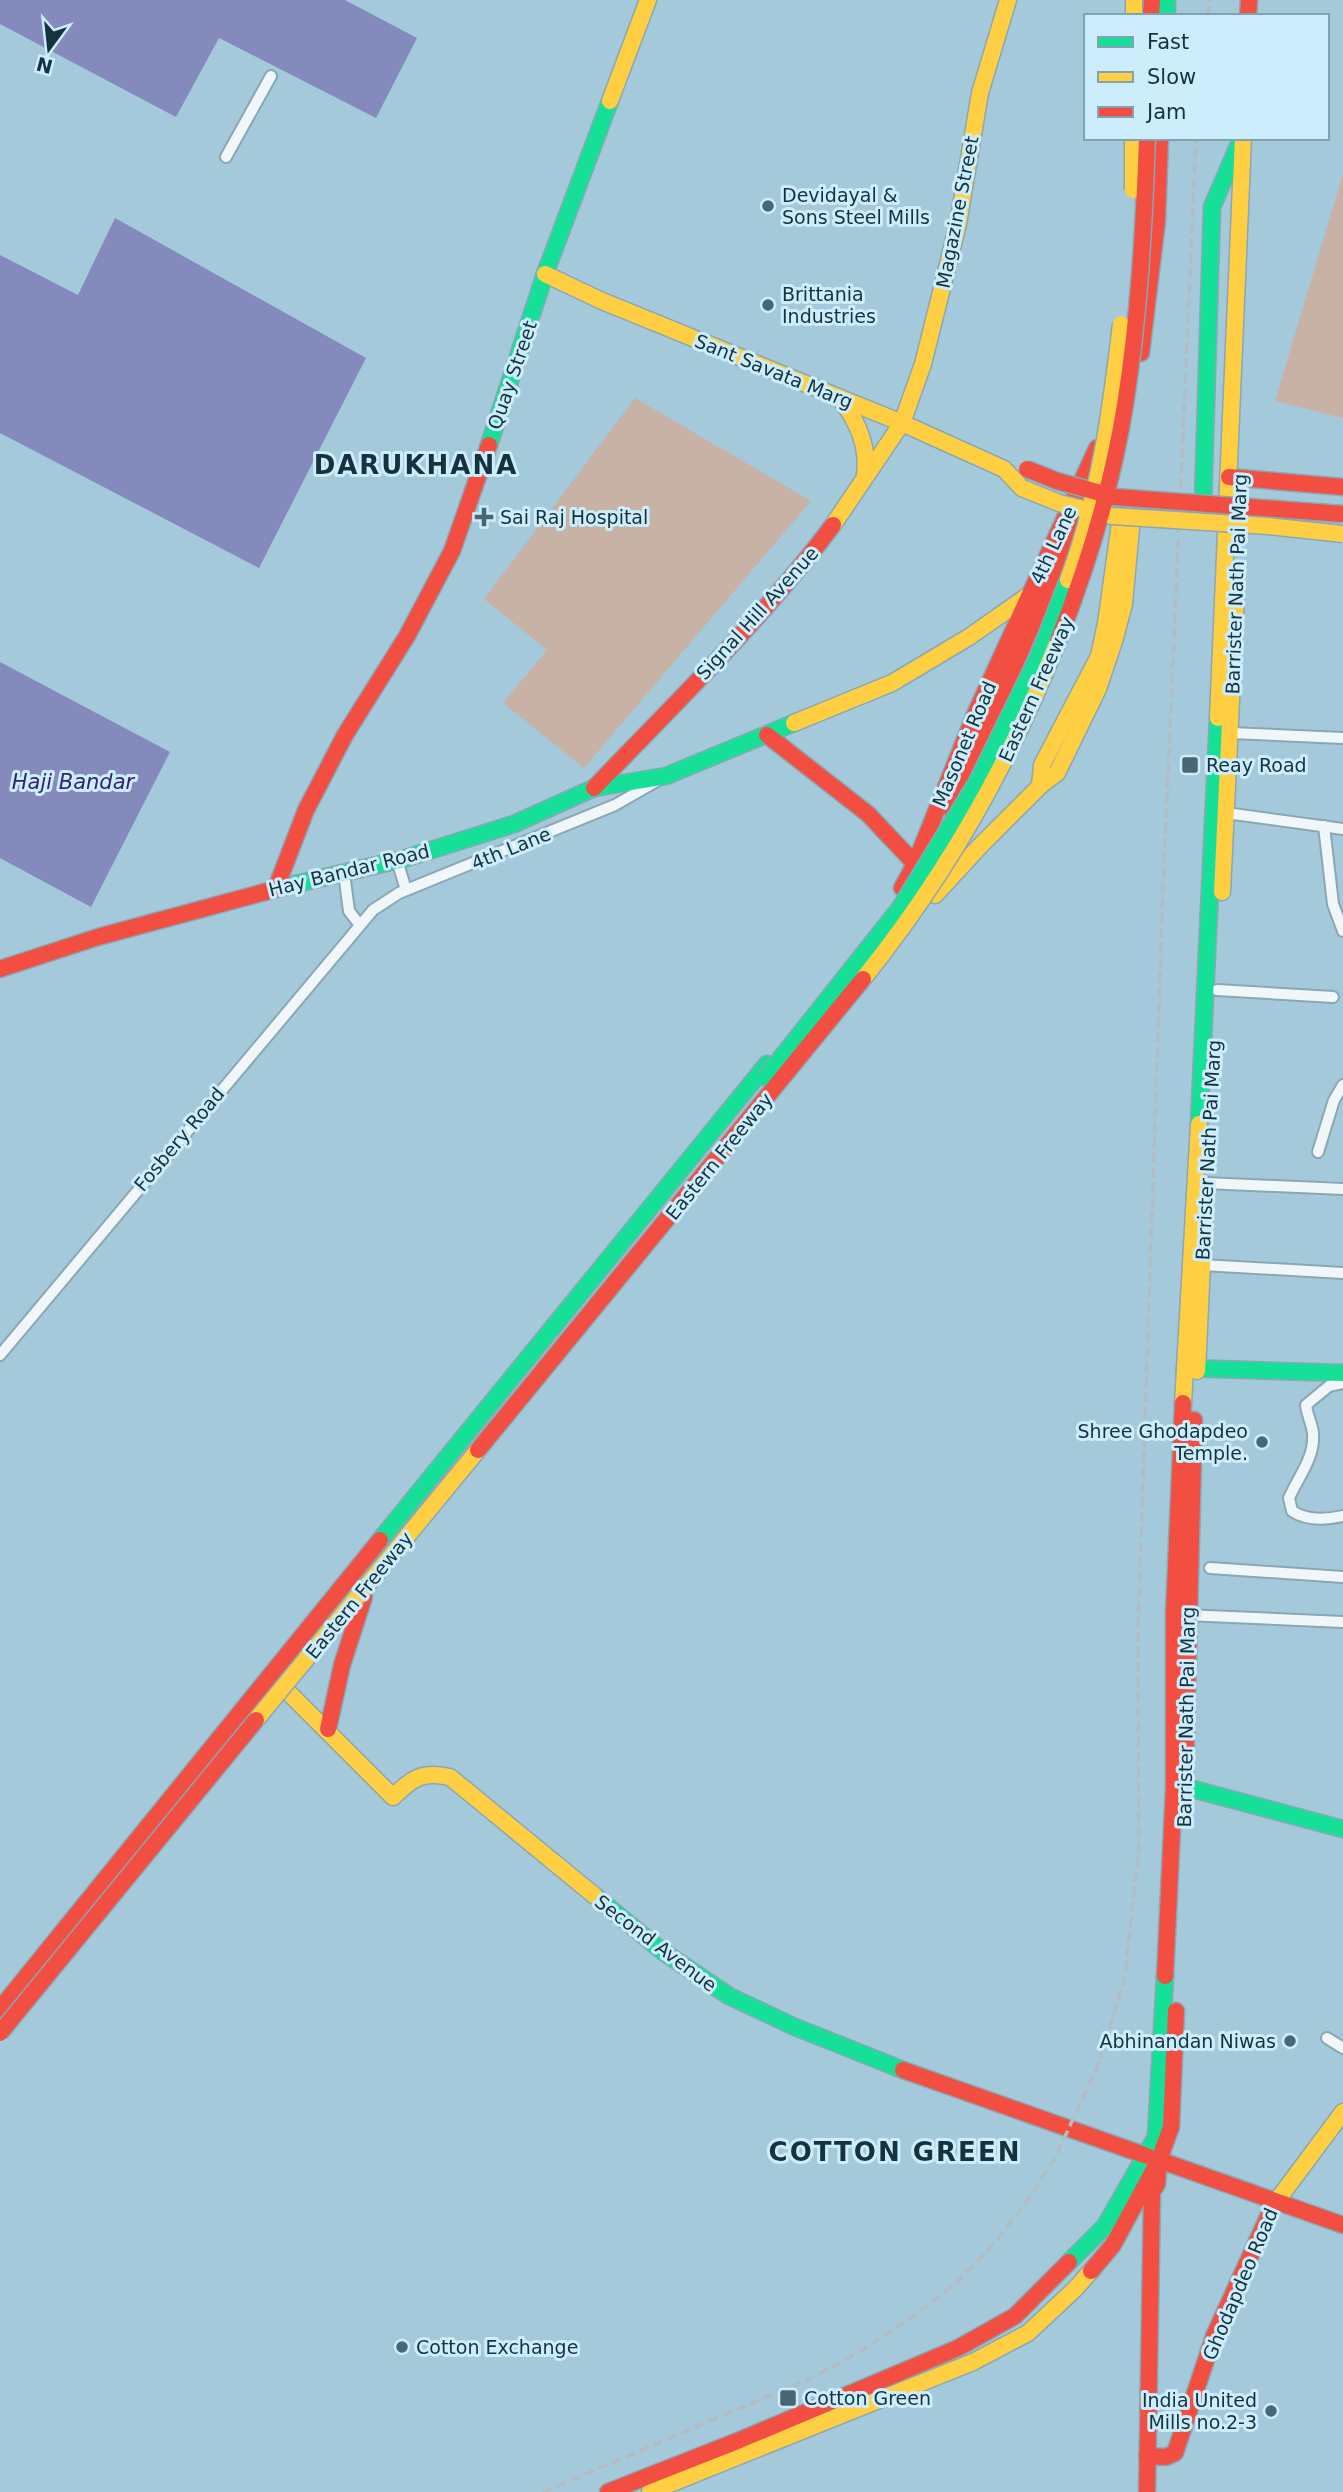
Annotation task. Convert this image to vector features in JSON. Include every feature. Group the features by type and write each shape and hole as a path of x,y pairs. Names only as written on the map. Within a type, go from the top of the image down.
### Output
{"main road":[{"name":"Quay Street","path":"276,888 311,799 345,735 407,636 452,551 545,274 648,0"},
{"name":"Magazine Street","path":"902,423 936,317 958,224 980,93 1008,0"},
{"name":"4th Lane","path":"594,788 666,776 892,683 969,637 1029,595 1098,446 1124,344 1138,207 1135,140"},
{"name":"Eastern Freeway","path":"0,2012 778,1063 900,908 937,850 977,782 1039,655 1073,566 1096,486 1111,408 1121,332 1133,207 1135,140"},
{"name":"Eastern Freeway","path":"0,2033 848,999 913,915 989,789 1030,710 1088,566 1125,412 1144,225 1147,140"},
{"path":"939,888 948,819 1046,589 1112,446 1133,357 1151,210 1153,140"},
{"path":"1125,412 1138,382 1157,220 1160,140"},
{"path":"1203,502 1212,207 1241,140"},
{"name":"Barrister Nath Pai Marg","path":"1242,140 1248,170"},
{"name":"Barrister Nath Pai Marg","path":"1153,2158 1168,2138 1172,2116 1181,1615 1190,1510 1191,1368 1211,902 1212,808 1234,477 1248,170 1255,140"},
{"name":"Sant Savata Marg","path":"545,274 602,301 902,423 1004,469 1022,488 1059,503 1126,517 1268,526 1343,534"},
{"path":"839,398 853,414 864,443 868,463 863,481"},
{"name":"Signal Hill Avenue","path":"594,788 749,626 807,559 902,423"},
{"name":"Sant Savata Marg","path":"1004,469 1027,469 1057,481 1115,497 1343,514"},
{"path":"1234,477 1343,487"},
{"name":"Barrister Nath Pai Marg","path":"1191,1368 1202,1265 1198,1212 1205,1183 1231,733 1234,477"},
{"path":"0,2041 825,1037 918,920 939,888 1040,786 1057,773 1098,689 1115,638 1124,604 1126,517"},
{"path":"1029,595 1046,589"},
{"name":"Masonet Road","path":"0,2012 585,1291 895,902 915,864 976,712 1029,595"},
{"path":"767,735 868,814 939,888"},
{"name":"Hay Bandar Road","path":"0,969 98,937 276,888 397,860 514,824 594,788"},
{"path":"1191,1368 1343,1373"},
{"path":"347,1581 364,1597"},
{"path":"327,1729 342,1665 364,1597"},
{"name":"Second Avenue","path":"288,1692 393,1797 415,1777 432,1772 450,1777 662,1951 729,1996 880,2062 1153,2158"},
{"path":"1179,1785 1343,1829"},
{"name":"Ghodapdeo Road","path":"1151,2456 1171,2456 1178,2448 1213,2336 1276,2201 1343,2112"},
{"path":"1147,2492 1151,2456 1162,2191 1157,2185 1153,2158"},
{"path":"1153,2158 1343,2225"},
{"path":"608,2492 740,2440 958,2348 1015,2316 1105,2225 1153,2158"},
{"path":"650,2492 973,2362 1028,2333 1075,2289 1113,2245 1153,2158"},
{"path":"1151,2456 1155,2492"}],"street":[{"path":"226,157 271,76"},
{"path":"1231,733 1343,738"},
{"name":"4th Lane","path":"359,924 373,910 406,890 615,805 666,776"},
{"path":"1226,813 1343,828"},
{"path":"1324,826 1333,904 1343,931"},
{"path":"397,860 406,890"},
{"path":"344,873 349,911 359,924"},
{"name":"Fosbery Road","path":"0,1354 359,924"},
{"path":"1217,990 1333,997"},
{"path":"1318,1152 1334,1100 1343,1085"},
{"path":"1205,1183 1343,1189"},
{"path":"1202,1265 1343,1273"},
{"path":"1343,1382 1329,1386 1306,1405 1313,1433 1312,1444 1304,1471 1289,1498 1292,1511 1301,1517 1328,1520 1343,1517"},
{"path":"1210,1568 1343,1577"},
{"path":"1181,1615 1343,1622"},
{"path":"1327,2038 1343,2048"}],"shaded area":[{"path":"1343,177 1343,418 1275,401"},
{"path":"635,398 811,501 584,768 503,703 547,650 484,599"}],"water":[{"path":"0,0 345,0 417,38 376,118 219,38 176,117 0,24"},
{"path":"115,218 366,358 259,568 0,433 0,255 78,295"},
{"name":"Haji Bandar","path":"0,662 170,752 91,907 0,858"}],"railway":[{"path":"1207,14 1210,0"},
{"path":"543,2492 818,2375 864,2349 922,2310 957,2282 992,2246 1028,2200 1056,2156 1097,2067 1124,1982 1139,1849 1138,1629 1163,888 1196,140"}],"traffic: fast":[{"path":"1167,0 1167,14"},
{"path":"489,445 545,274 610,101"},
{"path":"1203,502 1212,207 1239,144"},
{"path":"765,1078 900,908 977,782 1039,655 1068,580"},
{"path":"1199,1124 1218,718"},
{"path":"287,886 403,859 514,824 594,788 666,776 794,723"},
{"path":"380,1540 767,1064"},
{"path":"1185,1368 1343,1373"},
{"path":"1174,1784 1343,1829"},
{"path":"595,1896 662,1951 729,1996 795,2027 903,2070"},
{"path":"1069,2262 1105,2226 1156,2137 1165,1976"}],"traffic: slow":[{"path":"610,101 648,0"},
{"path":"833,525 902,423 923,364 958,224 980,93 1008,0"},
{"path":"1134,0 1134,14"},
{"path":"1133,140 1133,190"},
{"path":"1218,718 1243,140"},
{"path":"545,274 602,301 902,423 1004,469 1022,488"},
{"path":"1068,580 1096,486 1121,324"},
{"path":"841,400 864,444 865,475"},
{"path":"1022,488 1059,503 1112,516 1268,526 1343,534"},
{"path":"1040,786 1042,765 1099,656 1121,516"},
{"path":"935,895 980,846 1040,786 1057,773 1098,689 1115,638 1124,604 1132,517"},
{"path":"794,723 892,683 969,637 1029,595 1046,589"},
{"path":"1222,892 1236,595"},
{"path":"863,979 921,900 973,818 1019,731 1058,641"},
{"path":"1183,1403 1199,1124"},
{"path":"1197,1371 1204,1221"},
{"path":"256,1720 478,1450"},
{"path":"288,1692 393,1797 418,1778 432,1775 450,1777 595,1896"},
{"path":"1273,2206 1343,2112"},
{"path":"650,2492 973,2362 1028,2333 1091,2271"}],"traffic: jam":[{"path":"1151,14 1152,0"},
{"path":"1248,14 1249,0"},
{"path":"1058,641 1098,525 1125,405 1140,272 1147,140"},
{"path":"1141,353 1157,221 1160,140"},
{"path":"276,888 306,810 345,735 407,636 452,551 489,445"},
{"path":"902,888 915,864 976,712 1097,448"},
{"path":"1027,469 1057,481 1115,497 1343,514"},
{"path":"1229,477 1343,487"},
{"path":"952,810 1082,509"},
{"path":"594,788 748,627 833,525"},
{"path":"767,735 868,814 920,869"},
{"path":"0,969 98,937 287,886"},
{"path":"478,1450 863,979"},
{"path":"1165,1976 1174,1787 1174,1614 1183,1403"},
{"path":"1185,1773 1194,1420"},
{"path":"0,2009 380,1540"},
{"path":"328,1729 342,1665 364,1597"},
{"path":"0,2033 256,1720"},
{"path":"1091,2271 1113,2245 1159,2160 1171,2127 1176,2011"},
{"path":"903,2070 1147,2156"},
{"path":"1147,2492 1152,2192 1157,2184 1159,2160 1343,2225"},
{"path":"1147,2456 1166,2457 1175,2453 1214,2336 1273,2206"},
{"path":"608,2492 740,2440 958,2348 1015,2316 1069,2262"}],"place":[{"name":"Devidayal & Sons Steel Mills","path":"768,206"},
{"name":"Brittania Industries","path":"768,305"},
{"name":"Sai Raj Hospital","path":"484,517"},
{"name":"Reay Road","path":"1190,765"},
{"name":"Shree Ghodapdeo Temple.","path":"1262,1442"},
{"name":"Abhinandan Niwas","path":"1290,2041"},
{"name":"Cotton Exchange","path":"402,2347"},
{"name":"Cotton Green","path":"788,2398"},
{"name":"India United Mills no.2-3","path":"1271,2411"}],"district":[{"name":"DARUKHANA","path":"416,465"},
{"name":"COTTON GREEN","path":"895,2152"}]}
